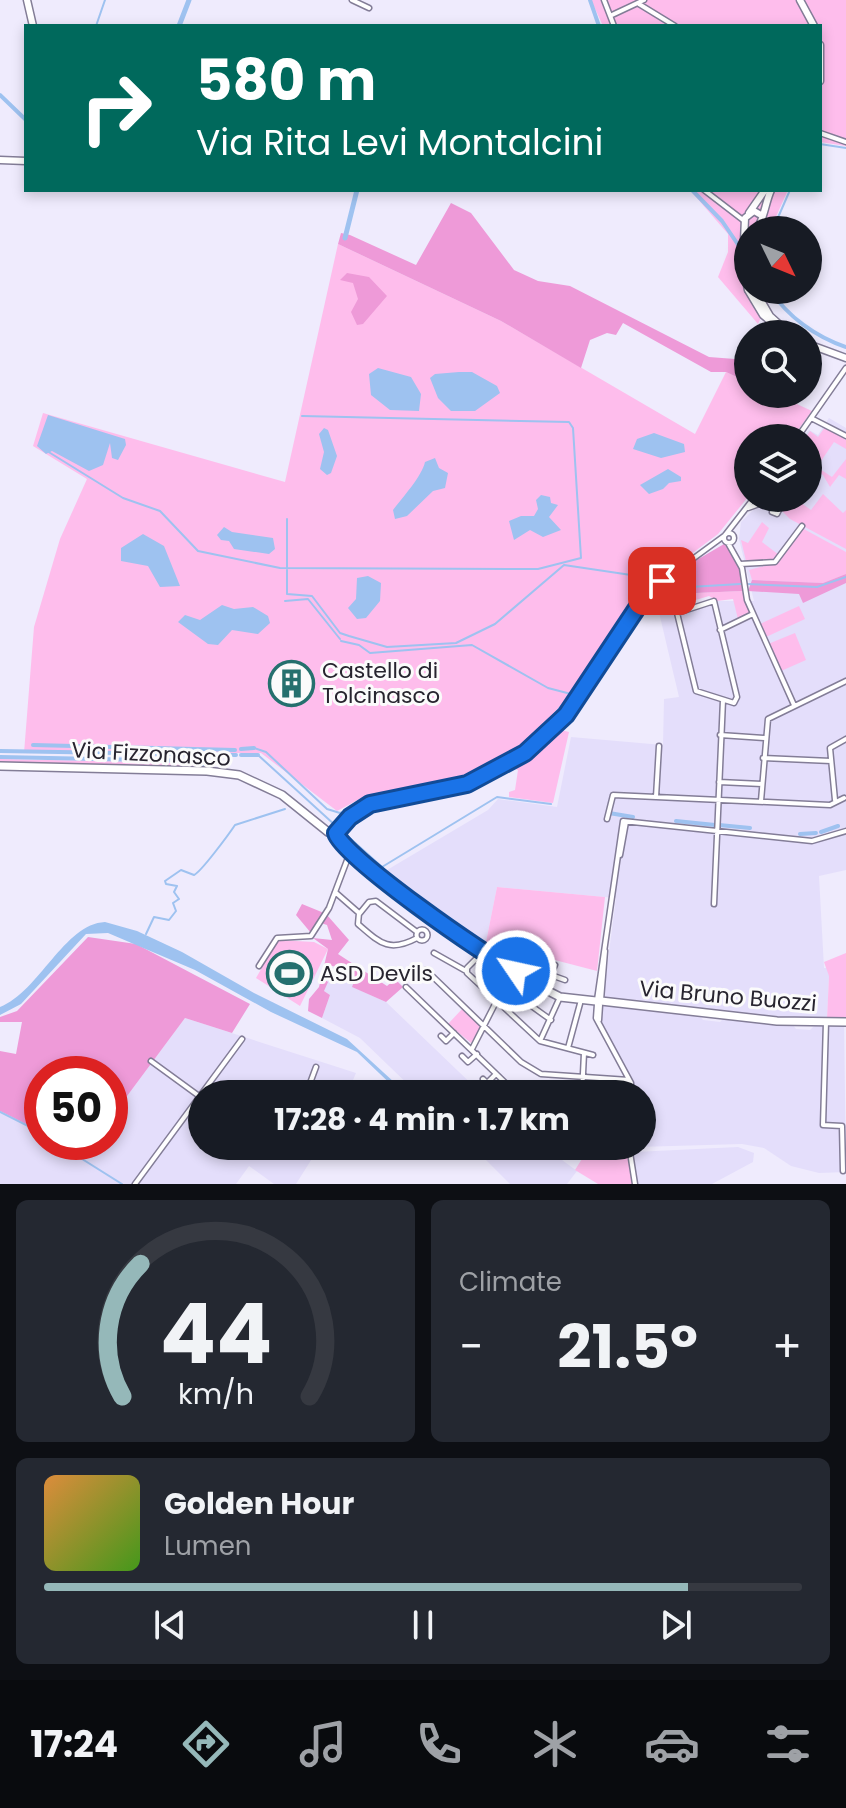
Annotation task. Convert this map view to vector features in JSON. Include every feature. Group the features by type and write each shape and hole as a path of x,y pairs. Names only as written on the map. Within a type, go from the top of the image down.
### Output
{"main road":[{"name":"Via Fizzonasco","path":"0,766 207,771 239,775 282,795 335,834 350,854 429,916 485,950 512,973 560,997 597,1002"},
{"name":"Via Bruno Buozzi","path":"597,1002 777,1021 846,1022"}],"street":[{"path":"27,0 33,24"},
{"path":"352,0 369,8"},
{"path":"604,0 614,24"},
{"path":"800,0 813,24"},
{"path":"612,15 643,3 672,24"},
{"path":"609,7 620,12"},
{"path":"614,24 620,12"},
{"path":"822,134 846,142"},
{"path":"0,160 24,161"},
{"path":"707,192 740,216"},
{"path":"748,216 766,192"},
{"path":"733,209 761,215 767,192"},
{"path":"756,304 770,320"},
{"path":"807,424 846,366 837,355 822,349"},
{"path":"811,418 846,436"},
{"path":"335,834 350,817 370,804 467,784 525,753 575,703 653,588 706,550 728,539 743,512"},
{"path":"740,564 775,562 802,526"},
{"path":"728,539 740,564 745,596 794,705"},
{"path":"675,603 677,613 696,691 734,703 737,697 712,600 677,613"},
{"path":"720,630 753,614"},
{"path":"761,801 768,719 846,681"},
{"path":"714,904 723,700"},
{"path":"720,735 764,738"},
{"path":"835,800 830,747 846,739"},
{"path":"656,797 659,746"},
{"path":"763,758 831,761"},
{"path":"719,782 762,784"},
{"path":"607,819 611,795 830,805 845,797"},
{"path":"426,970 521,1062 541,1074 629,1080 598,1022 597,1002 625,822 816,840 846,831"},
{"path":"259,966 277,938 311,936 335,892 350,854"},
{"path":"335,892 359,913"},
{"path":"376,901 417,935 400,946 387,946 358,924 359,913 369,902 376,901"},
{"path":"466,971 485,950"},
{"path":"434,953 466,971 540,1041 593,1055"},
{"path":"526,980 533,963"},
{"path":"545,990 555,965"},
{"path":"472,1049 512,973"},
{"path":"551,975 565,980"},
{"path":"406,987 501,1080"},
{"path":"509,1012 519,997 551,1020"},
{"path":"540,1041 560,997"},
{"path":"568,1048 597,1002"},
{"path":"826,1022 823,1125 844,1126 843,1171"},
{"path":"441,1036 446,1041 454,1033"},
{"path":"213,1080 242,1039"},
{"path":"583,1079 584,1053"},
{"path":"462,1056 468,1062 477,1054"},
{"path":"151,1061 188,1088"},
{"path":"311,1080 316,1067"},
{"path":"483,1079 487,1083 496,1074"},
{"path":"135,1184 188,1111"},
{"path":"631,1160 635,1184"}],"shaded area":[{"path":"591,0 846,0 846,146 822,142 822,24 602,24"},
{"path":"692,192 787,192 776,216 734,216 734,296 718,277 728,252 728,234"},
{"path":"451,203 471,213 514,270 538,281 570,286 709,357 734,359 734,376 711,372 623,323 616,335 607,333 590,340 581,368 501,321 338,244 341,233 416,265"},
{"path":"338,244 501,321 695,434 726,372 734,376 734,408 805,408 812,411 802,424 734,424 736,512 718,534 642,591 562,708 528,741 508,756 461,778 367,795 337,811 261,753 24,753 34,627 60,539 87,479 33,446 43,413 285,482"},
{"path":"347,273 369,277 387,296 363,324 357,325 351,312 358,299 353,283 340,280"},
{"path":"741,304 768,304 760,320 755,320"},
{"path":"829,418 846,428 846,870 819,876 824,968 828,968 829,976 827,1019 844,1019 846,1172 819,1173 791,1166 764,1148 742,1144 656,1146 656,1080 631,1080 600,1022 603,1005 700,1016 703,1020 720,1022 724,1018 793,1025 796,1029 810,1030 816,1024 603,999 616,898 497,887 485,947 437,915 387,870 488,810 498,799 557,807 571,737 663,745 664,699 679,697 657,604 672,601 676,616 710,601 754,601 739,539 741,522 751,512 822,512 822,429"},
{"path":"825,427 846,440 846,449 834,442 822,460 822,431"},
{"path":"846,459 846,479 839,475 830,487 822,470 832,477"},
{"path":"822,495 843,513 846,510 846,549 790,519 783,512 822,512"},
{"path":"762,522 769,528 762,542 779,555 768,562 746,561 741,540 748,543"},
{"path":"802,528 846,552 846,574 823,583 752,580 749,570 776,563"},
{"path":"724,544 733,553 738,565 742,591 673,594 656,589 678,571"},
{"path":"846,574 846,583 803,603 799,594 748,591 752,580 823,583"},
{"path":"656,589 673,594 742,591 750,614 738,619 733,599 717,601 709,596 679,605 672,601 654,604 654,597 650,595"},
{"path":"799,606 805,619 766,637 760,624"},
{"path":"795,633 806,660 781,671 768,644"},
{"path":"557,729 569,732 553,803 509,797 509,792 515,790 518,770 513,768 515,764"},
{"path":"0,759 193,763 202,769 0,765"},
{"path":"497,887 605,897 597,971 524,952 514,967 485,947"},
{"path":"302,904 324,913 311,933 296,915"},
{"path":"327,915 349,940 338,954 387,986 395,979 403,987 386,1002 352,987 355,979 333,966 329,967 325,980 328,982 324,991 330,995 322,1018 308,1011 309,999 319,987 328,949 313,938 332,940 327,925 321,923"},
{"path":"88,937 136,944 250,1004 232,1033 185,1018 128,1095 128,1056 24,1056 24,1123 0,1111 0,1051 16,1054 22,1022 0,1022 0,1017 17,1011"},
{"name":"ASD Devils","path":"278,940 314,942 328,949 300,1006 256,978"},
{"path":"846,953 846,1019 827,1019 829,976 824,962"},
{"path":"329,967 338,967 356,979 353,987 386,1002 467,1080 404,1080 360,1038 322,1018 330,995 324,991"},
{"path":"463,1008 482,1026 471,1043 448,1024"},
{"path":"185,1018 356,1073 353,1080 188,1080 188,1160 311,1160 296,1184 274,1184 249,1166 236,1184 0,1184 0,1111 24,1123 24,1160 128,1160 128,1095"},
{"path":"738,1147 754,1153 753,1162 712,1184 637,1184 633,1160 656,1160 656,1151"},
{"path":"486,1160 562,1160 577,1171 567,1184 510,1184"},
{"path":"581,1160 629,1160 633,1184 598,1184 575,1170"}],"water":[{"path":"378,368 411,377 421,394 419,411 390,410 371,395 369,374"},
{"path":"472,372 497,386 500,393 475,411 451,411 438,398 430,378 435,374"},
{"path":"48,415 125,439 126,445 118,460 112,458 110,443 103,465 89,471 52,451 46,454 37,446"},
{"path":"324,428 328,430 337,456 331,473 327,475 320,469 324,452 319,434"},
{"path":"654,433 684,444 685,452 661,458 633,449 637,439"},
{"path":"435,458 439,468 448,473 445,488 433,491 407,516 395,519 393,510 416,480 425,462"},
{"path":"668,469 681,477 681,481 669,483 649,494 640,485"},
{"path":"541,495 550,497 551,503 558,505 549,517 561,530 543,537 530,530 514,540 509,521 521,516 534,516 538,509 536,500"},
{"path":"224,527 232,532 273,538 275,549 269,554 234,549 229,541 221,540 217,535"},
{"path":"143,534 164,546 180,586 160,587 148,566 121,561 121,548"},
{"path":"368,576 381,583 380,601 366,618 357,619 348,608 356,599 357,578"},
{"path":"222,605 234,609 253,607 268,616 270,623 258,634 232,630 218,645 208,644 178,622 185,615 200,620"},
{"path":"105,922 137,931 182,952 254,993 347,1039 392,1080 386,1080 357,1052 271,1012 195,970 108,933 86,934 21,1004 0,1015 0,1007 27,988 64,946 90,926"}],"waterway":[{"path":"97,24 105,0"},
{"path":"180,24 189,0"},
{"path":"590,0 598,24"},
{"path":"0,95 24,118"},
{"path":"822,144 846,148"},
{"path":"345,238 356,192"},
{"path":"694,192 722,221 734,239"},
{"path":"779,216 789,192"},
{"path":"781,304 804,325 846,347"},
{"path":"47,451 123,498 160,511 198,551 280,568 538,569 581,558 573,428 569,422 302,416"},
{"path":"287,519 287,594 312,596 340,633 387,647 456,643 495,624 564,565 631,575 632,580 646,585"},
{"path":"747,584 817,587 846,577"},
{"path":"254,748 266,752 327,809 340,813 372,796 457,780 489,767 517,749 541,728 582,679 638,596 651,581 656,582"},
{"path":"662,584 673,588 740,584"},
{"path":"285,601 308,599 340,639"},
{"path":"341,641 359,645 370,653 472,645 548,688 571,694"},
{"path":"33,745 235,750"},
{"path":"241,749 254,748"},
{"path":"0,751 236,755"},
{"path":"241,755 258,755"},
{"path":"258,755 336,826"},
{"path":"0,757 194,761 203,767"},
{"path":"342,831 382,867 497,797 551,804"},
{"path":"146,934 154,917 169,920 176,911 173,903 179,899 174,892 177,886 165,881 181,870 194,875 198,872 235,825 285,809"},
{"path":"609,813 633,817"},
{"path":"676,821 715,825"},
{"path":"719,825 750,828"},
{"path":"821,832 838,826"},
{"path":"800,834 816,833"},
{"path":"0,1112 24,1124"},
{"path":"84,1160 122,1184"}],"place":[{"name":"Castello di Tolcinasco","path":"291,683"},
{"name":"ASD Devils","path":"289,973"}],"route":[{"path":"516,971 506,968 460,933 429,916 352,855 353,851 348,851 336,838 336,833 359,809 370,804 467,784 501,769 525,753 566,715 637,608 662,581"}]}
